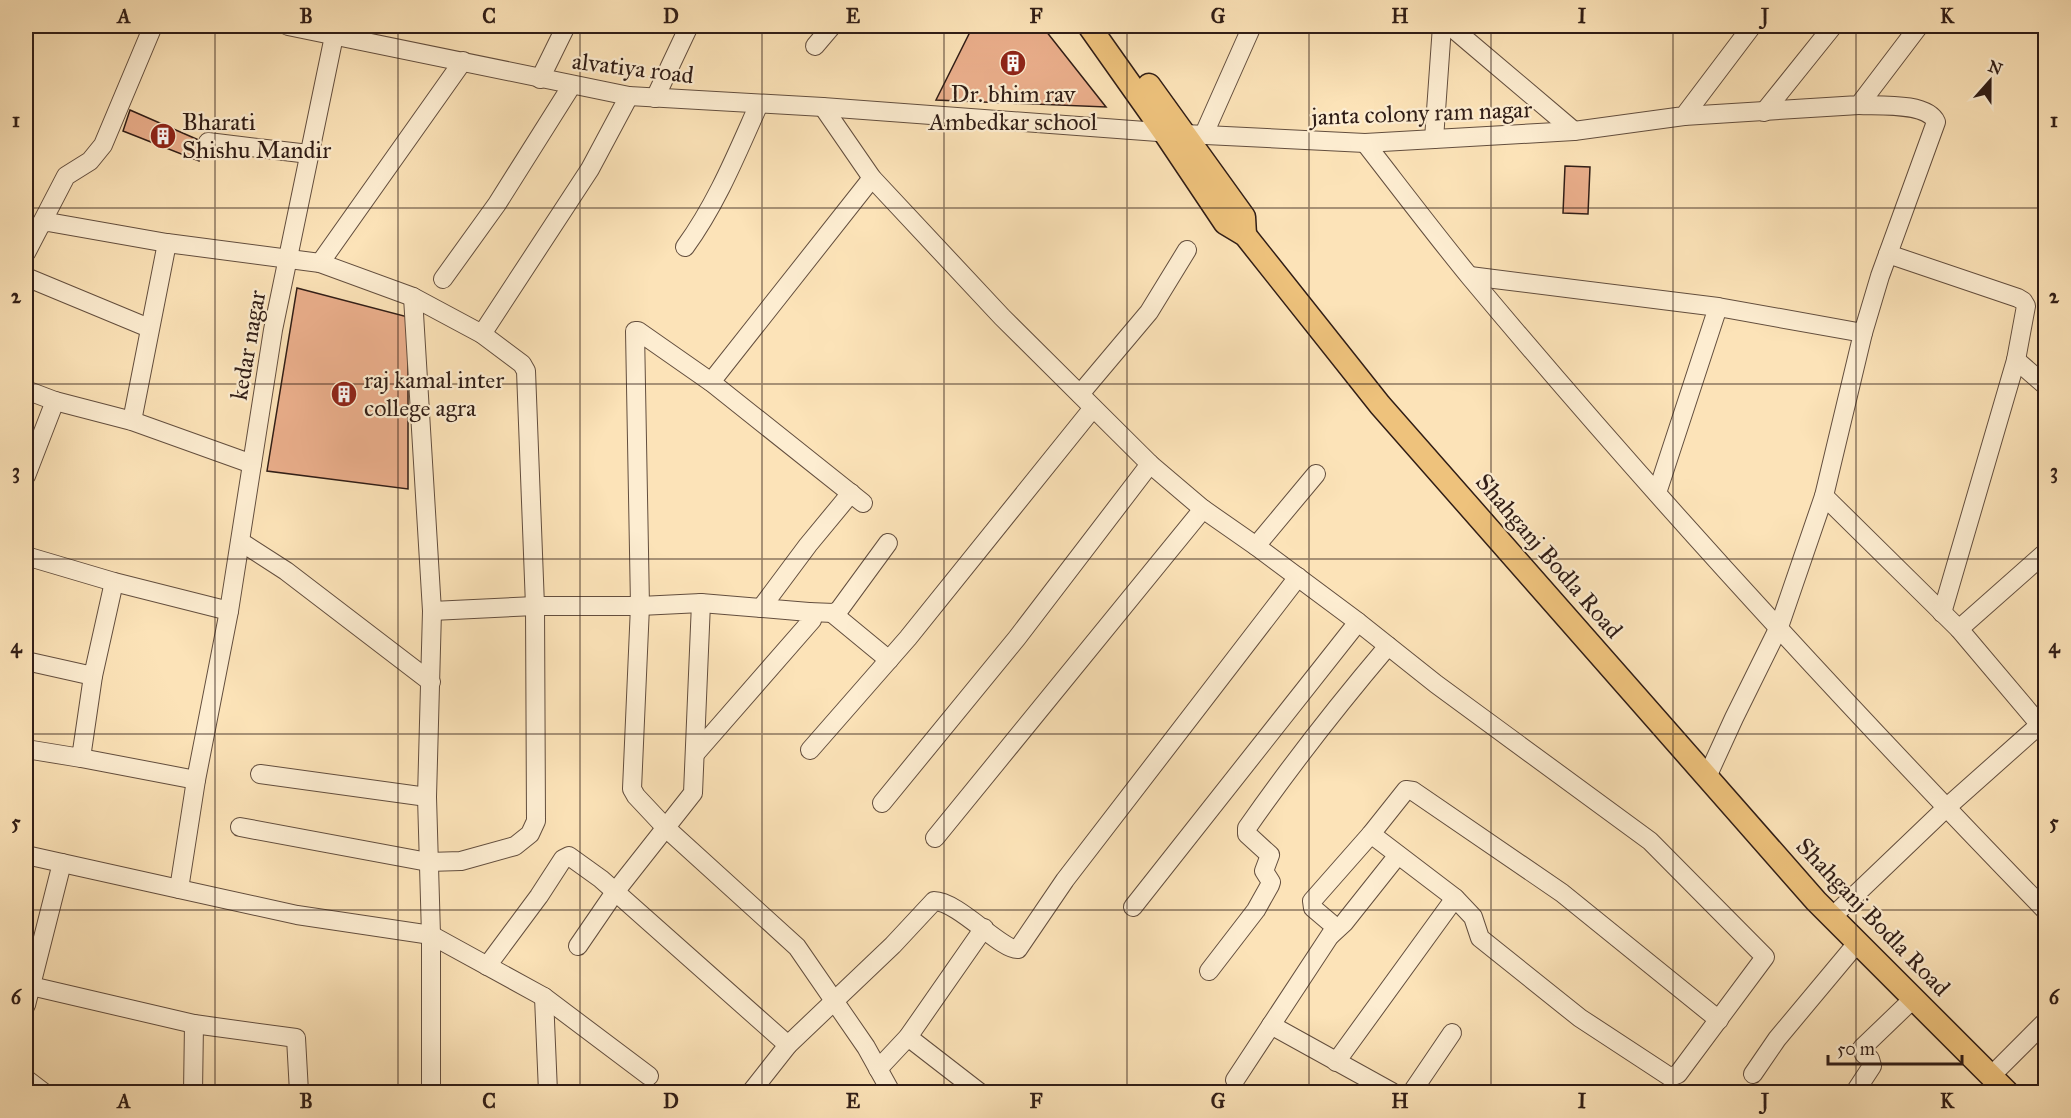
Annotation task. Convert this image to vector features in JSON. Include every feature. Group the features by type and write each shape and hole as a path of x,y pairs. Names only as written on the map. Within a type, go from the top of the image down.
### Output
{"main road":[{"path":"1089,26 1184,134"},
{"path":"1104,26 1184,134"},
{"name":"Shahganj Bodla Road","path":"1184,134 1244,217 1245,235 1380,405 1832,917 2007,1092"}],"street":[{"path":"26,253 66,176 90,161 103,145 153,26"},
{"name":"alvatiya road","path":"288,26 629,96 823,106 977,119"},
{"path":"540,78 566,26"},
{"path":"655,98 689,26"},
{"path":"814,46 832,26"},
{"path":"1184,134 1252,26"},
{"path":"1434,139 1442,26"},
{"path":"1450,26 1574,131"},
{"path":"1684,116 1752,26"},
{"path":"1764,112 1833,26"},
{"path":"1859,105 1918,26"},
{"name":"kedar nagar","path":"179,889 196,780 241,542 273,330 334,36"},
{"path":"320,263 463,62"},
{"path":"443,279 497,204 573,85"},
{"path":"482,334 590,168 629,96"},
{"path":"685,247 715,200 759,104"},
{"name":"janta colony ram nagar","path":"977,119 1184,134 1365,143 1574,131 1684,116 1859,105 1903,106 1934,116 1936,122 1888,255"},
{"path":"823,106 872,178 1002,317 1150,464 1203,509 1298,577 1436,684 1650,841 1765,957 1678,1074 1670,1077 1580,1018 1480,939 1476,922 1455,898 1371,834"},
{"path":"208,142 309,154"},
{"path":"1365,143 1470,276 1657,493 1946,808 2046,911"},
{"path":"711,382 872,178"},
{"path":"42,223 48,222 168,243 320,263 412,297 482,334 522,364 526,371 535,606 536,821 533,830 515,846 487,855 469,860 428,862 240,827"},
{"path":"132,422 149,328 168,243"},
{"path":"810,750 889,660 1086,401 1149,312 1187,250"},
{"path":"1707,777 1779,627 1824,496 1863,333 1888,255 2024,301 2026,306 2016,360 1942,613"},
{"path":"1470,276 1718,307 1863,333"},
{"path":"26,278 149,328"},
{"path":"412,297 432,611 426,797 431,935 431,1092"},
{"path":"1657,493 1718,307"},
{"path":"761,608 808,546 856,498 711,382 638,331 634,333 640,606 632,789 666,828 797,947 835,1000 890,1092"},
{"path":"2016,360 2046,386"},
{"path":"26,390 55,401 132,422 252,464"},
{"path":"26,476 55,401"},
{"path":"882,803 1017,638 1150,464"},
{"path":"1256,546 1316,474"},
{"path":"1824,496 1959,629 2043,726 1946,808 1832,917"},
{"path":"935,838 1203,509"},
{"path":"241,542 286,571 431,682"},
{"path":"432,611 535,606 640,606 701,603 832,613 839,610 888,543"},
{"path":"1959,629 2046,552"},
{"path":"26,556 114,582 229,610"},
{"path":"751,1092 788,1045 893,945 934,901 943,902 984,928 1011,949 1018,949 1065,880 1298,577"},
{"path":"81,758 93,676 114,582"},
{"path":"578,946 615,892 693,795 701,603"},
{"path":"695,754 812,620 813,616 809,612"},
{"path":"832,613 889,660"},
{"path":"1133,907 1358,622"},
{"path":"1209,971 1256,910 1270,885 1264,871 1270,855 1247,834 1247,828 1288,769 1339,704 1389,646"},
{"path":"26,661 93,676"},
{"path":"26,749 196,780"},
{"path":"260,774 426,797"},
{"path":"1332,935 1333,925 1313,908 1312,901 1371,834 1403,793 1406,790 1413,791 1562,893 1719,1020"},
{"path":"26,855 297,915 431,935 544,997 648,1076"},
{"path":"1235,1080 1332,935 1398,855"},
{"path":"487,966 539,897 566,856 572,858 615,892 788,1045"},
{"path":"26,1005 62,863"},
{"path":"1336,1062 1455,898"},
{"path":"878,1069 908,1038 984,928"},
{"path":"1753,1074 1791,1021 1858,942"},
{"path":"31,986 194,1024 296,1038 299,1092"},
{"path":"544,997 548,1092"},
{"path":"1855,1092 1872,1066 1870,1059 1863,1054 1862,1048 1913,999"},
{"path":"1990,1077 2046,1021"},
{"path":"193,1092 194,1024"},
{"path":"1271,1025 1392,1092"},
{"path":"1412,1092 1452,1033"},
{"path":"908,1038 980,1092"},
{"path":"26,1079 44,1092"}],"building":[{"name":"Dr. bhim rav Ambedkar school","path":"973,26 1042,26 1106,107 936,100"},
{"name":"Bharati Shishu Mandir","path":"130,110 201,141 199,161 123,131"},
{"path":"1565,166 1590,167 1588,214 1563,213"},
{"name":"raj kamal inter college agra","path":"297,288 408,317 408,489 267,471"}],"place":[{"name":"Dr. bhim rav Ambedkar school","path":"1013,63"},
{"name":"Bharati Shishu Mandir","path":"163,136"},
{"name":"raj kamal inter college agra","path":"344,394"}]}
